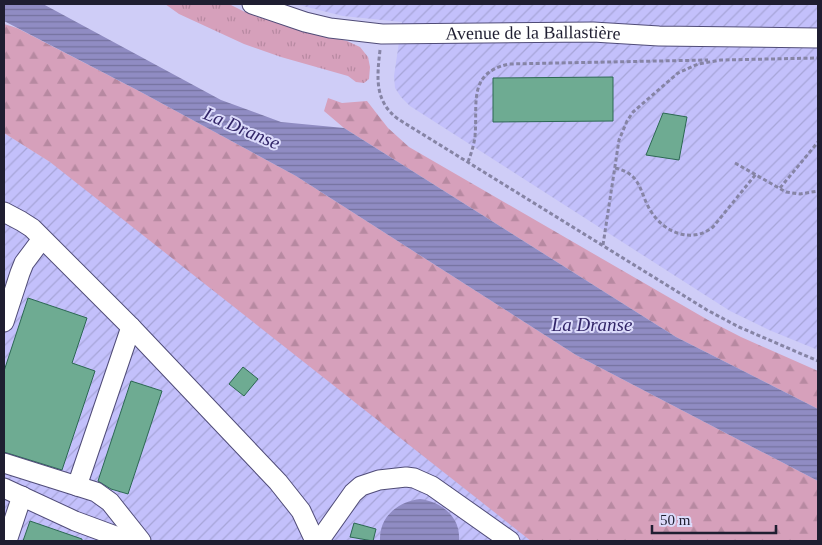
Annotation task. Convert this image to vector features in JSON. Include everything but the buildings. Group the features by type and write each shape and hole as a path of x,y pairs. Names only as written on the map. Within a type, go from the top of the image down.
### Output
{"street":[{"name":"Avenue de la Ballastière","path":"252,4 305,22 382,34 593,32 659,36 818,38"},
{"path":"4,212 32,228 130,327 278,482 301,511 315,541"},
{"path":"6,309 24,263 42,239"},
{"path":"76,486 130,327"},
{"path":"4,463 96,492 110,502 141,541"},
{"path":"319,541 361,486 379,480 406,477 414,478 432,486 510,541"},
{"path":"4,488 76,521 129,541"},
{"path":"7,541 22,496"}],"path":[{"path":"382,34 380,94 386,109 398,119 723,319 818,361"},
{"path":"468,162 475,139 477,88 484,76 495,68 509,64 818,58"},
{"path":"603,245 622,131 634,112 683,70 698,64 721,60"},
{"path":"780,188 818,142"},
{"path":"735,163 793,194 818,191"},
{"path":"615,168 633,176 640,184 656,218 672,231 688,236 705,233 713,227 756,174"}],"shaded area":[{"path":"295,4 818,4 818,350 769,330 730,311 410,106 395,88 394,76 402,22 343,16"},
{"path":"4,133 50,162 818,541 4,541"}],"green space":[{"path":"165,4 229,4 245,12 307,32 347,41 360,47 368,57 370,67 369,79 364,83 356,82 348,76 281,57 244,44 179,14"},
{"path":"4,24 17,28 139,91 296,176 576,355 818,481 818,541 531,541 50,162 4,133"},
{"path":"328,98 342,103 367,101 388,128 409,147 708,320 741,337 818,371 818,409 676,337 344,128 324,111"}],"water":[{"name":"La Dranse","path":"4,4 43,4 221,100 281,122 344,128 676,337 818,409 818,481 576,355 296,176 4,21"},
{"path":"420,499 436,503 448,512 457,525 459,541 380,541 380,532 391,512 404,503"}]}
